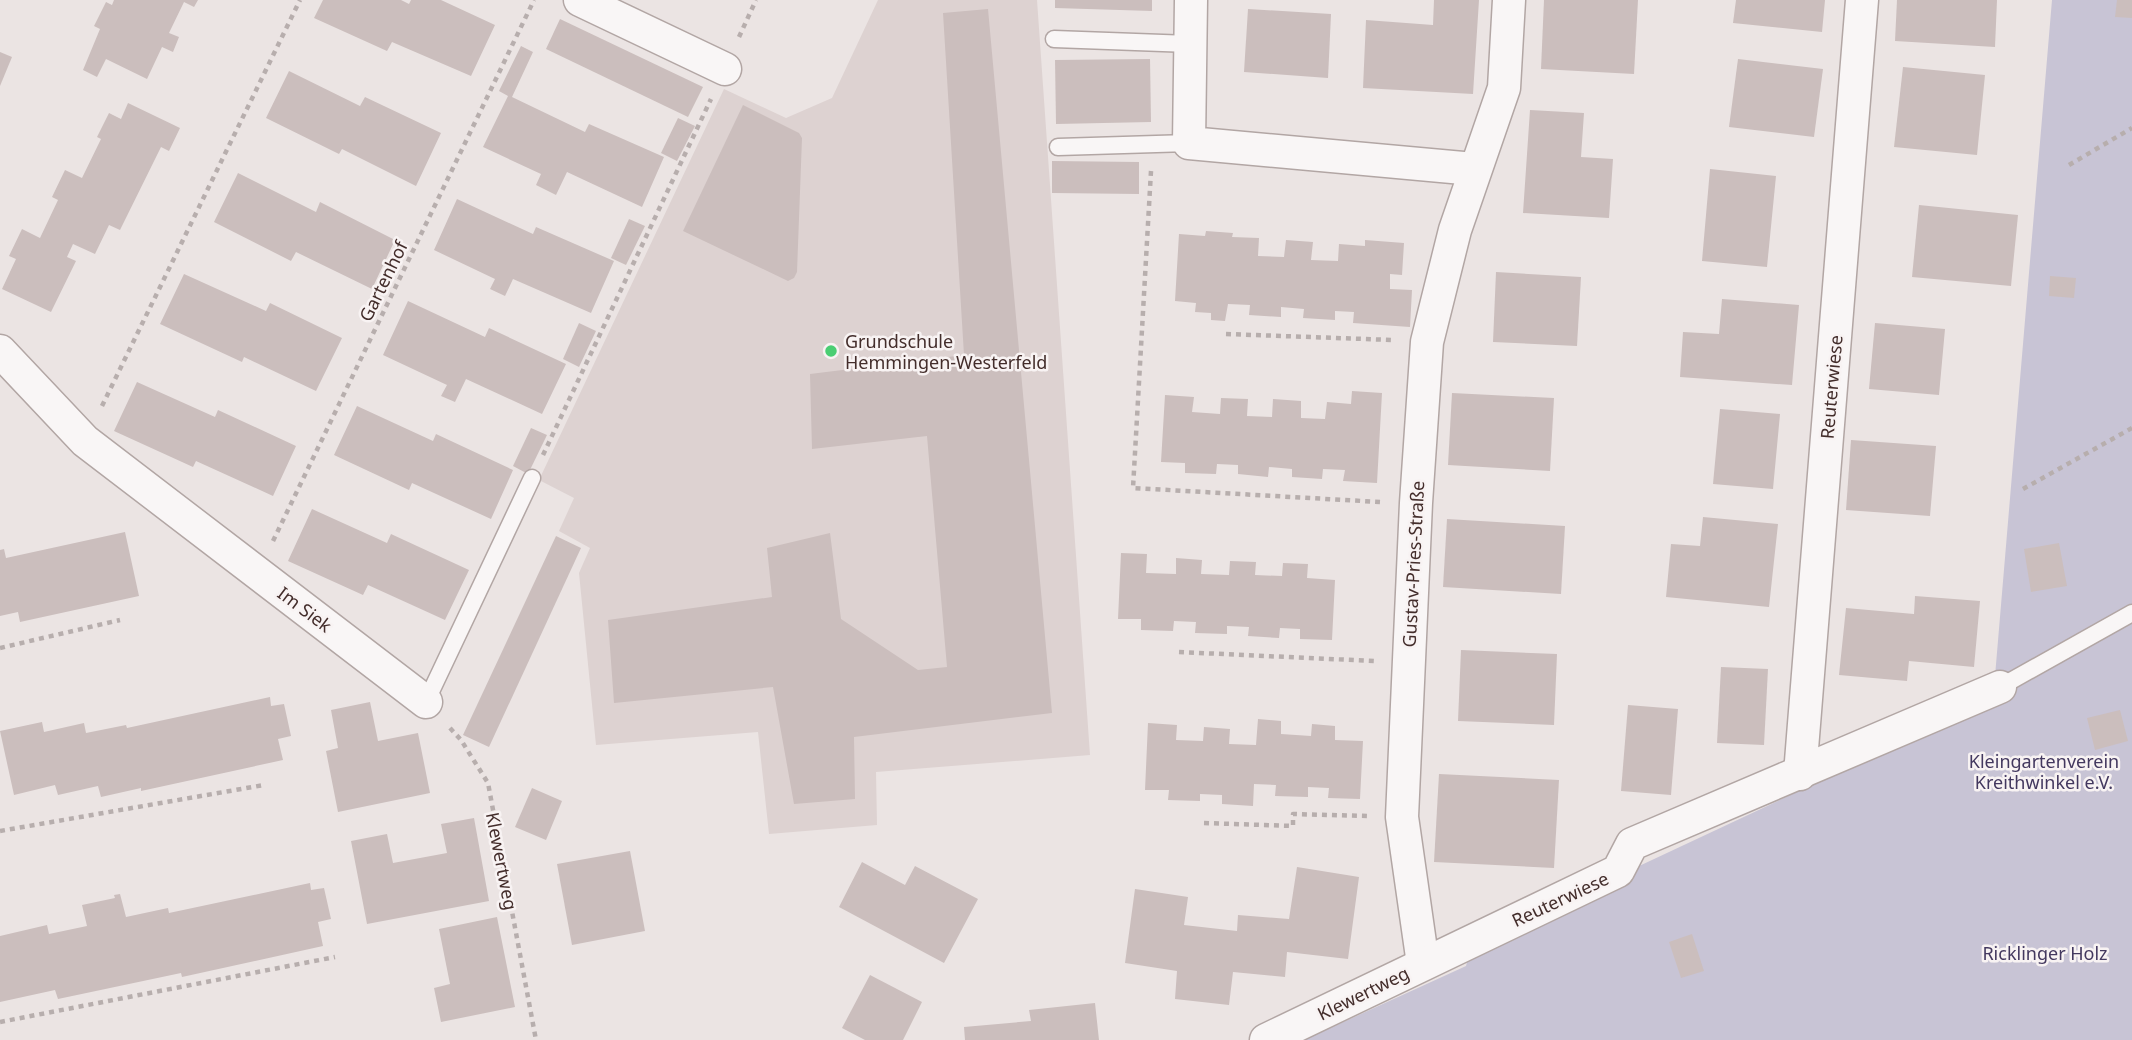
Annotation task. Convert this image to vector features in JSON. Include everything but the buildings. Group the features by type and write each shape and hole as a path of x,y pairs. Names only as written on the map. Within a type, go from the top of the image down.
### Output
{"street":[{"path":"580,0 725,69"},
{"path":"1191,0 1189,143 1474,169"},
{"name":"Gustav-Pries-Straße","path":"1423,964 1402,817 1416,503 1427,342 1455,230 1504,88 1509,0"},
{"name":"Reuterwiese","path":"1800,774 1862,0"},
{"name":"Im Siek","path":"0,351 85,441 426,702"},
{"name":"Reuterwiese","path":"1423,964 1618,871 1632,844 2000,687"},
{"name":"Klewertweg","path":"1266,1040 1423,964"}],"lane":[{"path":"1054,39 1190,44"},
{"path":"1058,147 1189,143"},
{"path":"426,702 533,478"},
{"path":"2000,687 2132,613"}],"path":[{"path":"85,441 300,0"},
{"name":"Gartenhof","path":"257,573 534,0"},
{"path":"533,478 725,69"},
{"path":"2069,165 2132,128"},
{"path":"1189,143 1151,170 1133,488 1416,503"},
{"path":"1226,334 1427,342"},
{"path":"2023,489 2132,428"},
{"path":"0,648 120,620"},
{"path":"1179,652 1409,662"},
{"name":"Klewertweg","path":"426,702 461,740 488,783 536,1040"},
{"path":"0,831 264,785"},
{"path":"1204,823 1293,825 1293,814 1402,817"},
{"path":"0,1023 335,957"}],"shaded area":[{"name":"Grundschule Hemmingen-Westerfeld","path":"878,0 1037,0 1090,755 876,772 877,825 769,834 758,732 596,745 579,573 590,548 559,531 574,498 539,480 724,89 786,118 832,98"}],"green space":[{"name":"Kleingartenverein Kreithwinkel e.V.","path":"2052,0 2132,0 2132,1040 1304,1040 1466,966 1470,952 1633,880 1637,867 1993,700"}],"place":[{"name":"Grundschule Hemmingen-Westerfeld","path":"831,351"}],"park label":[{"name":"Ricklinger Holz","path":"2045,953"}]}
